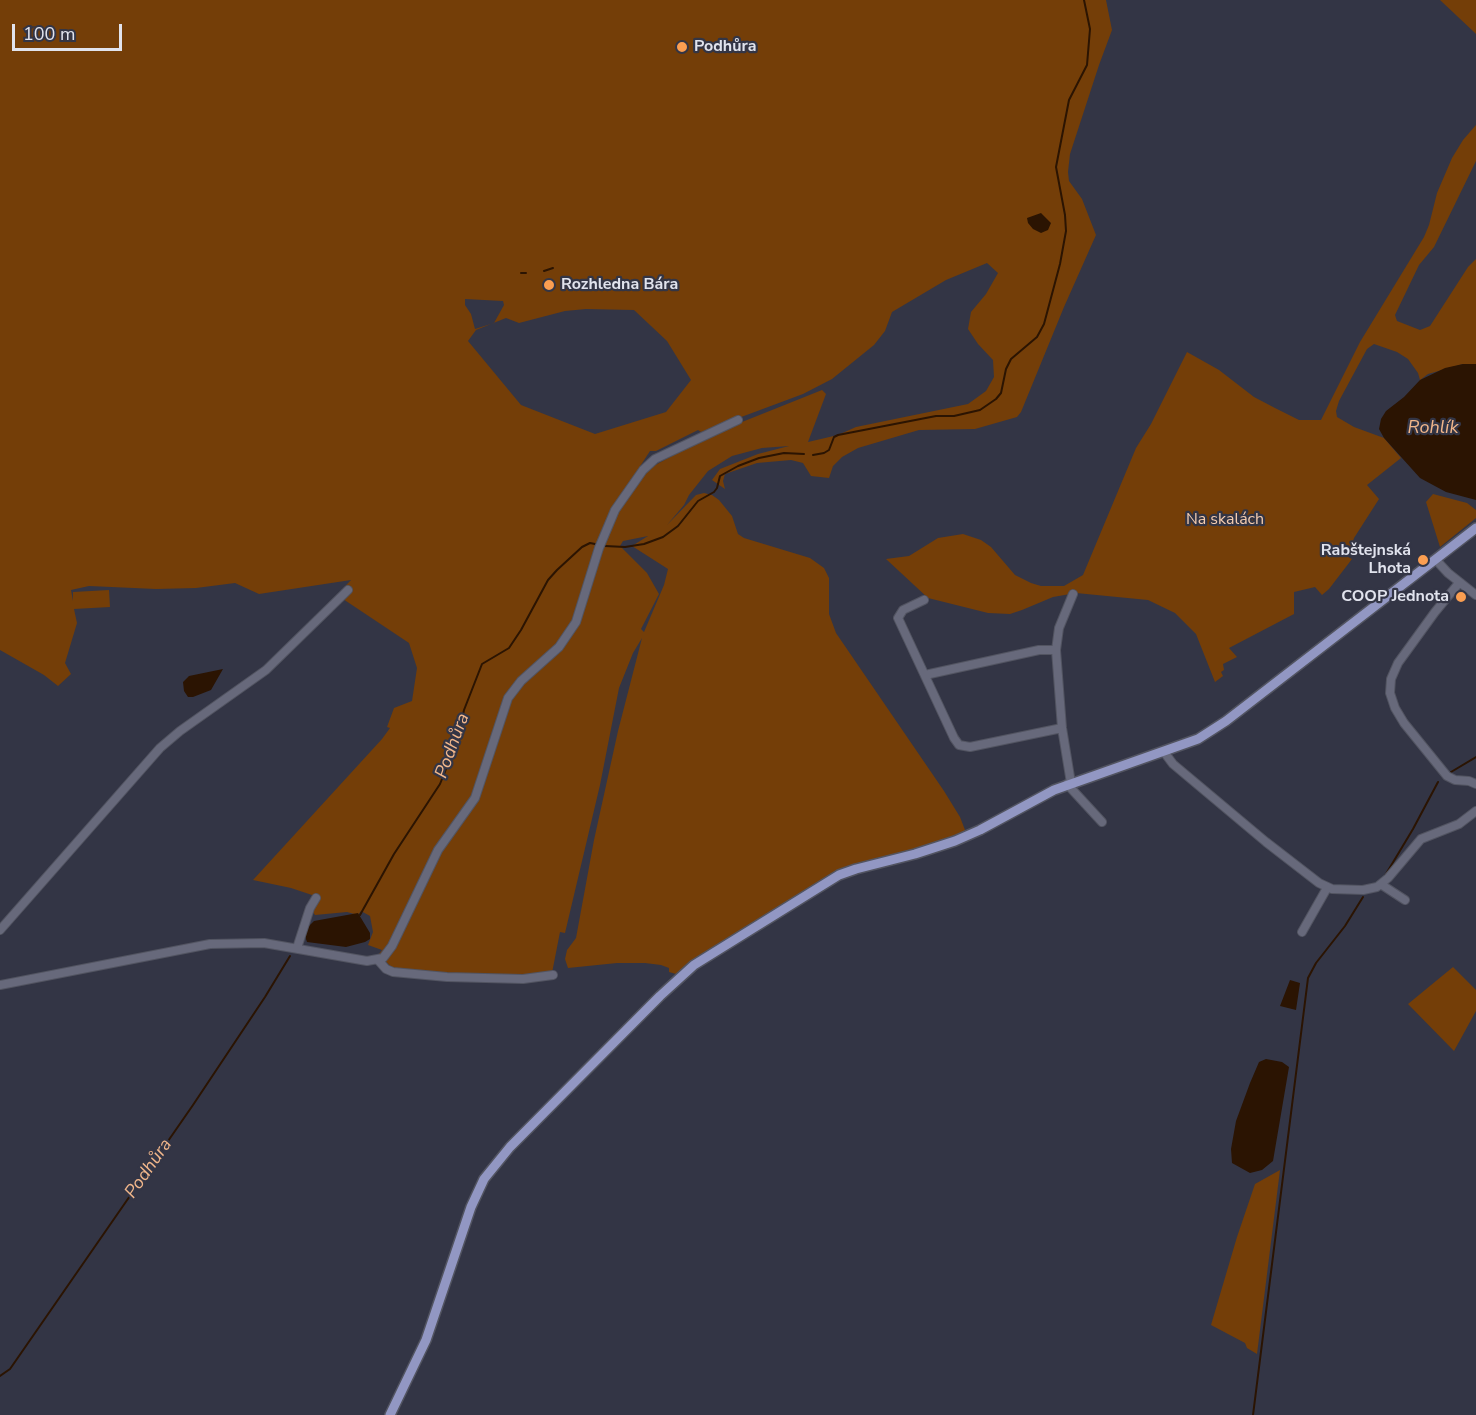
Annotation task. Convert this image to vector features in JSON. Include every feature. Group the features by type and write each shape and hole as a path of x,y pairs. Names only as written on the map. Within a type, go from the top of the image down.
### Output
{"main road":[{"path":"390,1415 426,1340 471,1207 484,1179 510,1148 668,989 704,958 839,875 856,868 915,854 955,841 995,822 1042,795 1189,744 1217,728 1476,528"}],"street":[{"path":"0,985 195,945 247,942 297,948 367,961 378,960 386,956 438,850 475,798 508,698 516,687 555,651 576,622 599,548 615,510 643,470 655,459 738,420"},
{"path":"1436,560 1459,583 1476,595"},
{"path":"1459,583 1398,663 1391,679 1390,693 1395,708 1404,723 1447,776 1476,784"},
{"path":"0,930 160,748 180,731 266,670 348,590"},
{"path":"1072,594 1059,628 1056,650 1069,784 1102,822"},
{"path":"924,600 903,610 898,618 954,738 962,747 1062,728"},
{"path":"925,675 1039,650 1056,650"},
{"path":"1164,752 1173,764 1266,842 1327,888 1369,890 1382,885 1421,839 1459,824 1476,811"},
{"path":"1382,885 1405,900"},
{"path":"1302,932 1327,888"},
{"path":"297,948 310,908 316,898"},
{"path":"378,960 386,969 393,972 447,977 523,979 553,975"}],"green space":[{"path":"0,0 1106,0 1112,30 1070,154 1068,172 1069,181 1082,199 1096,235 1017,417 975,429 919,430 858,448 842,457 833,466 829,478 811,476 803,463 791,460 757,463 725,474 723,481 725,489 712,480 720,469 758,454 789,446 762,448 732,456 708,471 667,525 696,495 704,493 712,495 732,516 738,534 744,538 810,558 824,568 829,578 829,614 836,633 944,791 960,817 965,830 962,836 832,879 685,971 676,974 669,972 669,968 661,965 645,963 617,963 568,968 565,959 567,950 576,938 594,840 618,731 642,638 633,653 619,688 600,785 565,933 560,932 552,973 525,976 446,975 393,969 379,954 382,950 368,945 373,932 370,916 361,911 358,915 347,912 315,915 313,912 318,897 291,888 253,880 382,739 390,728 387,727 394,708 412,701 417,668 409,643 337,595 351,580 259,594 235,583 196,588 89,586 71,590 73,601 73,592 109,590 110,607 74,609 77,623 65,663 71,674 58,686 44,675 0,650","holes":["987,263 998,273 986,294 971,312 968,329 993,360 994,377 986,391 968,404 856,427 838,435 808,442 826,394 822,390 712,434 650,468 609,523 594,579 586,578 609,514 650,451 656,451 698,430 701,432 803,394 832,379 874,345 885,331 892,312 946,280","465,299 503,301 504,305 494,323 506,318 519,323 565,311 586,309 634,310 667,341 691,380 666,412 595,434 521,405 468,341 476,330 492,324 475,329 471,314 465,305","648,536 632,546 668,569 664,585 644,632 641,629 659,594 647,573 620,546 623,541"]},
{"path":"1440,0 1476,0 1476,34 1474,32"},
{"name":"Na skalách","path":"1476,125 1476,161 1434,247 1419,265 1395,315 1397,321 1420,330 1430,326 1468,267 1476,259 1476,364 1463,364 1428,374 1420,380 1408,359 1397,352 1374,344 1367,349 1339,401 1337,417 1354,427 1384,438 1401,458 1367,485 1379,499 1354,538 1348,557 1352,559 1329,589 1322,595 1315,587 1294,592 1294,614 1229,648 1237,657 1223,664 1224,670 1221,672 1223,676 1215,682 1196,634 1175,613 1148,600 1076,593 1053,597 1010,614 988,613 928,598 886,559 909,556 938,538 963,534 981,540 991,547 1015,575 1031,583 1041,586 1064,586 1083,575 1136,448 1151,424 1187,352 1219,370 1254,397 1275,408 1299,420 1321,420 1360,342 1424,237 1437,193 1452,158"},
{"path":"1433,494 1467,503 1476,510 1476,518 1440,547 1426,502"},
{"path":"1453,967 1476,990 1476,1011 1454,1051 1408,1004"},
{"path":"1280,1170 1257,1354 1247,1348 1245,1343 1211,1325 1255,1184"}],"water":[{"path":"1041,213 1051,223 1048,230 1041,233 1033,229 1027,218"},
{"name":"Rohlík","path":"1476,364 1476,500 1446,492 1420,478 1384,438 1379,429 1386,411 1420,380 1445,368"},
{"path":"223,669 211,690 188,697 184,691 183,682 189,676"},
{"path":"358,913 370,933 370,939 365,942 346,947 307,942 306,929 314,921"},
{"path":"1290,980 1300,983 1296,1010 1280,1006"},
{"path":"1266,1059 1282,1062 1289,1067 1273,1161 1262,1170 1250,1173 1232,1163 1231,1149 1236,1121 1250,1083 1259,1062"}],"waterway":[{"name":"Podhůra","path":"813,455 829,450 834,437 838,435 980,410 1001,393 1006,369 1011,359 1037,337 1044,324 1066,231 1056,167 1069,100 1087,65 1090,29 1084,0"},
{"path":"544,271 553,268"},
{"path":"521,273 526,273"},
{"name":"Podhůra","path":"605,546 625,547 644,544 663,537 678,526 698,501 714,492 720,476 738,466 759,458 784,453 804,454"},
{"name":"Podhůra","path":"360,915 394,854 440,784 458,739 464,710 482,664 509,648 548,580 557,570 582,547 590,543 595,544"},
{"path":"1451,772 1476,757"},
{"path":"1383,879 1438,782"},
{"path":"1253,1415 1308,978 1316,963 1345,926 1363,897"},
{"name":"Podhůra","path":"0,1376 10,1369 193,1105 290,956"}],"place":[{"name":"Podhůra","path":"682,47"},
{"name":"Rozhledna Bára","path":"549,285"},
{"name":"Rabštejnská Lhota","path":"1423,560"},
{"name":"COOP Jednota","path":"1461,597"}]}
